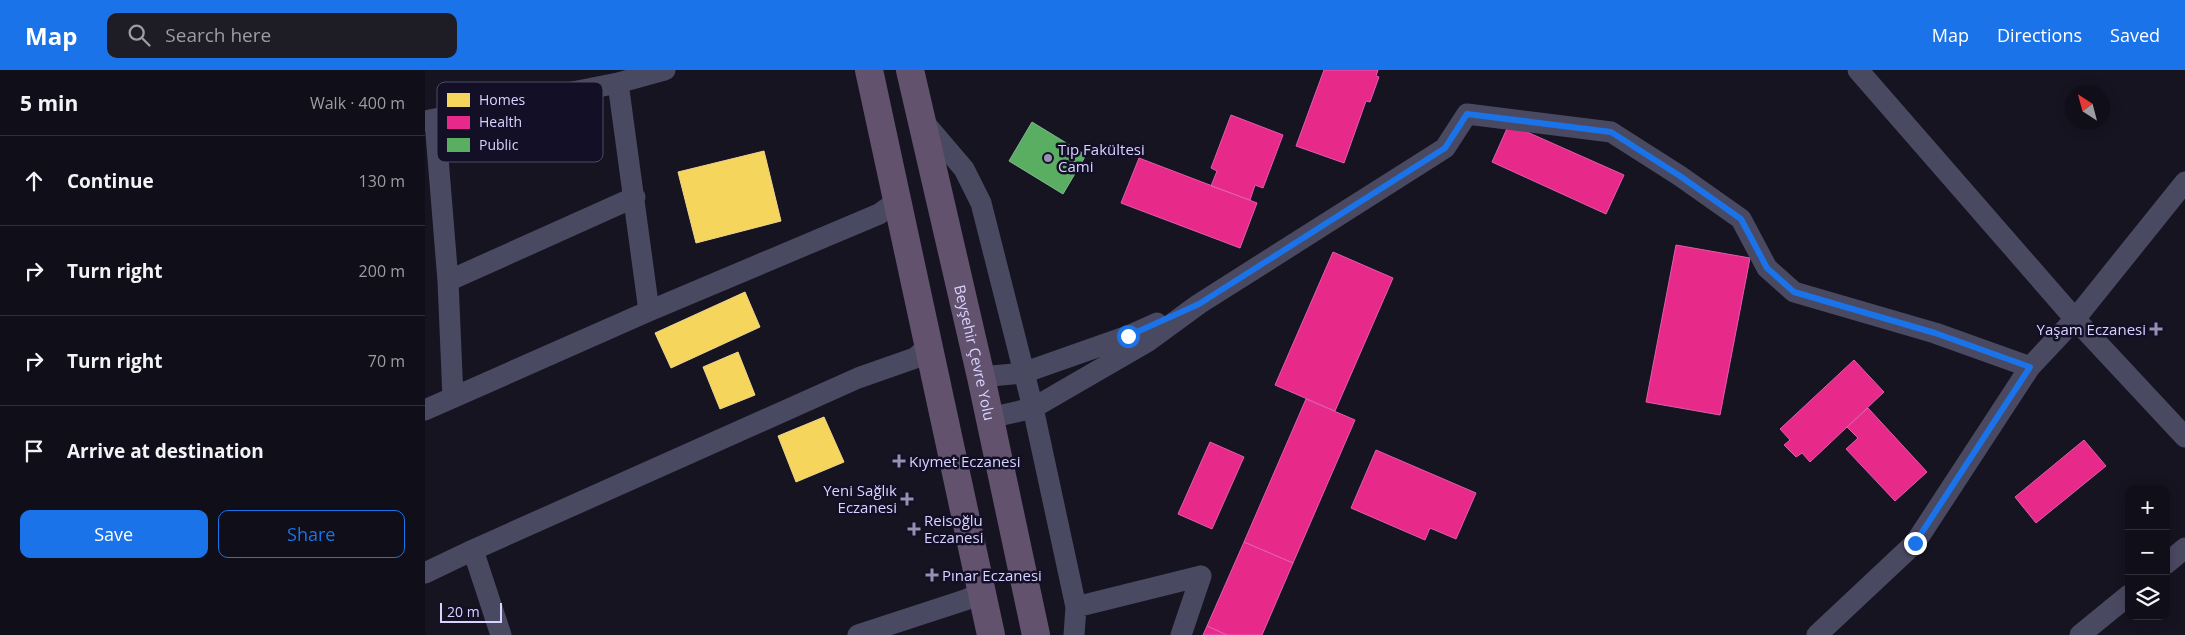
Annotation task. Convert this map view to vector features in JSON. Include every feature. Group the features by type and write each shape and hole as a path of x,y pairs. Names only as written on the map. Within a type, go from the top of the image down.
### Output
{"highway":[{"path":"869,70 991,635"},
{"name":"Beyşehir Çevre Yolu","path":"910,70 981,377 1036,635"}],"street":[{"path":"603,83 665,70"},
{"path":"1858,70 2075,319 2185,437"},
{"path":"624,78 635,197 649,311"},
{"path":"989,418 1033,408 1147,342 1199,304 1445,148 1467,114 1611,132 1680,176 1741,219 1767,268 1794,292 1935,333 2030,367"},
{"path":"922,120 964,169 981,203 1033,408 1076,607 1074,635"},
{"path":"430,121 448,281 453,398"},
{"path":"1817,635 1915,543 2030,367 2075,319 2185,182"},
{"path":"448,281 635,197"},
{"path":"425,410 649,311 879,214 897,201"},
{"path":"981,377 1023,372 1128,336 1199,304"},
{"path":"425,573 858,378 915,358 929,346"},
{"path":"2170,561 2185,548"},
{"path":"473,550 501,635"},
{"path":"1076,607 1201,576 1181,635"},
{"path":"858,635 982,593"},
{"path":"2081,635 2125,598"}],"building: Homes":[{"path":"764,151 781,221 696,243 678,172"},
{"path":"745,292 760,327 671,368 655,333"},
{"path":"738,352 755,395 720,409 703,367"},
{"path":"824,417 844,462 796,482 778,436"}],"building: Health":[{"path":"1324,70 1378,70 1376,76 1379,77 1370,102 1366,101 1344,163 1296,146"},
{"path":"1231,115 1283,135 1263,188 1255,185 1250,200 1211,186 1217,171 1211,168"},
{"path":"1509,124 1624,175 1606,214 1492,162"},
{"path":"1139,158 1257,203 1240,248 1121,203"},
{"path":"1676,245 1750,258 1720,415 1646,402"},
{"path":"1333,252 1393,278 1335,411 1275,385"},
{"path":"1854,360 1884,392 1810,462 1802,453 1796,457 1784,445 1790,440 1780,429"},
{"path":"1306,399 1355,420 1293,563 1244,542"},
{"path":"1868,408 1927,472 1895,501 1846,449 1858,438 1847,427"},
{"path":"2084,440 2106,466 2036,523 2015,497"},
{"path":"1210,442 1244,457 1212,529 1178,514"},
{"path":"1376,450 1476,493 1456,539 1430,528 1425,540 1351,508"},
{"path":"1244,542 1293,563 1262,635 1227,635 1207,626"},
{"path":"1207,626 1227,635 1203,635"}],"building: Public":[{"name":"Tıp Fakültesi Cami","path":"1032,122 1086,155 1063,194 1009,161"}],"place":[{"name":"Tıp Fakültesi Cami","path":"1048,158"},
{"name":"Yaşam Eczanesi","path":"2156,329"},
{"name":"Kıymet Eczanesi","path":"899,461"},
{"name":"Yeni Sağlık Eczanesi","path":"907,499"},
{"name":"Reisoğlu Eczanesi","path":"914,529"},
{"name":"Pınar Eczanesi","path":"932,575"}],"route":[{"path":"1128,336 1199,304 1445,148 1467,114 1611,132 1680,176 1741,219 1767,268 1794,292 1935,333 2030,367 1915,543"}]}
